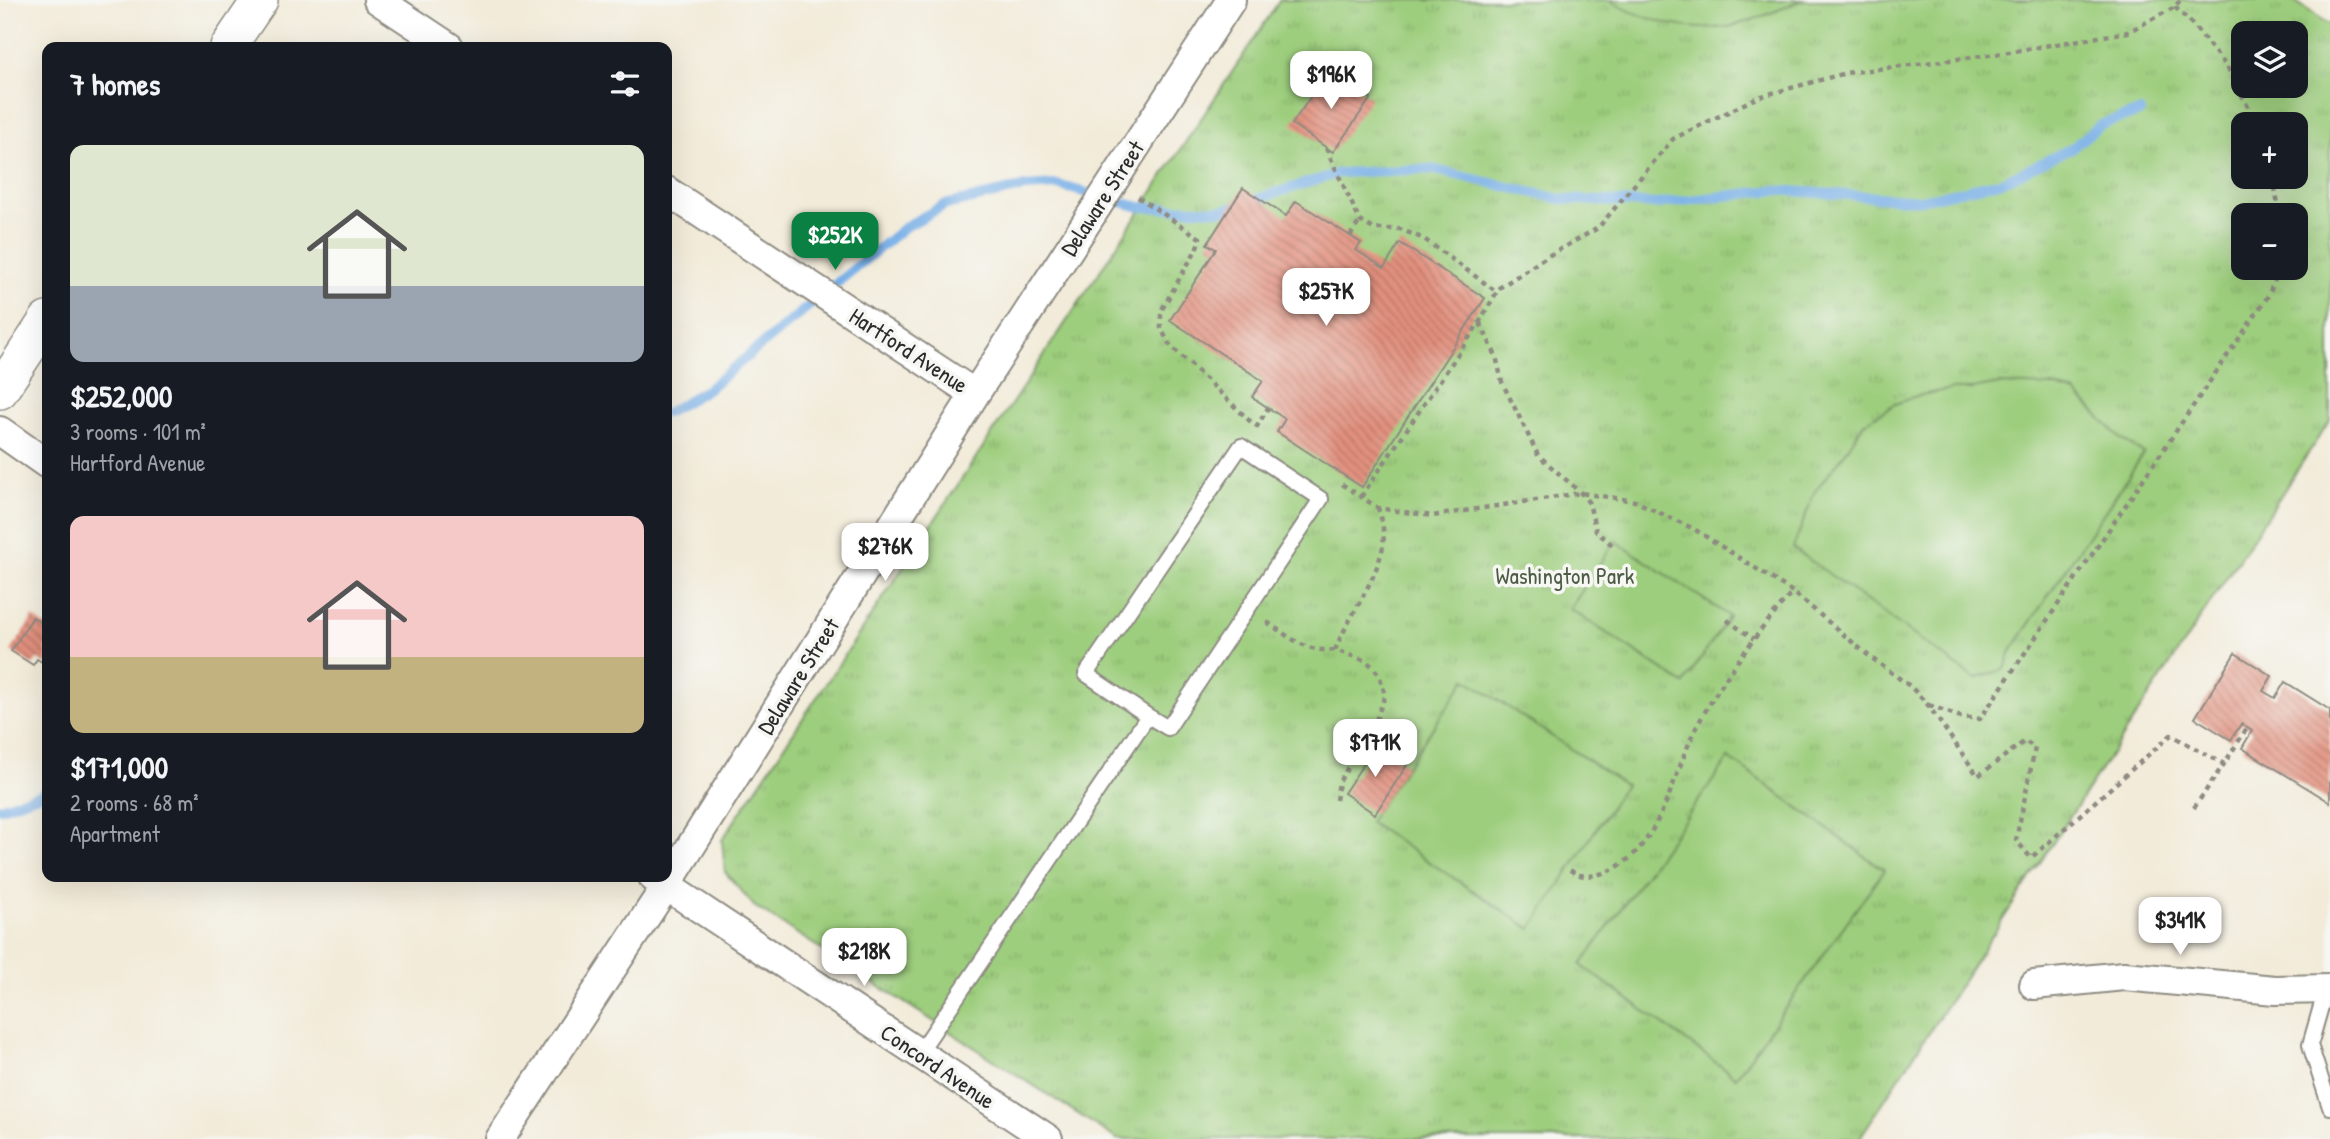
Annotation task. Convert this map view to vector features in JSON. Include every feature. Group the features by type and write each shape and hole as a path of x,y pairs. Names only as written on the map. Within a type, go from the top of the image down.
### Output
{"street":[{"path":"231,42 260,0"},
{"path":"378,0 441,42"},
{"name":"Delaware Street","path":"672,861 1231,0"},
{"name":"Hartford Avenue","path":"672,194 975,394"},
{"path":"0,391 42,328"},
{"path":"0,431 42,460"},
{"name":"Delaware Street","path":"500,1139 658,882"},
{"name":"Concord Avenue","path":"661,882 1048,1139"},
{"path":"2034,985 2124,976 2275,990 2328,989"}],"lane":[{"path":"1241,446 1321,499 1168,728 1148,716 1086,674 1241,446"},
{"path":"919,1053 1148,716"},
{"path":"2328,989 2310,1045 2330,1107"}],"path":[{"path":"1361,497 1479,323 1499,288 1598,228 1672,139 1758,97 1846,73 2010,52 2127,32 2175,7 2180,0"},
{"path":"2175,7 2227,67 2251,112"},
{"path":"1326,148 1360,220 1374,229 1400,229 1424,239 1497,292"},
{"path":"1158,210 1200,238 1196,250 1161,311 1161,328 1169,344 1266,435"},
{"path":"1350,236 1360,220"},
{"path":"1928,705 1961,717 1980,719 2268,296 2275,280"},
{"path":"1479,323 1496,356 1502,382 1538,454 1581,493 1588,503 1596,531 1612,545"},
{"path":"1256,428 1268,408"},
{"path":"1340,483 1378,508 1432,516 1581,493 1635,501 1694,529 1793,592 1869,656 1911,687 1928,705 1978,776 2025,741 2035,748 2016,840 2031,858 2171,735 2224,764"},
{"path":"1335,650 1373,574 1383,545 1378,508"},
{"path":"1570,870 1579,876 1593,876 1615,870 1644,844 1664,809 1697,725 1727,675 1793,592"},
{"path":"1248,610 1309,649 1335,650 1367,661 1380,674 1385,695 1375,723 1339,782 1336,800"},
{"path":"1727,620 1754,639"},
{"path":"2194,808 2247,728"}],"green space":[{"name":"Washington Park","path":"1280,0 2293,0 2330,25 2330,420 1859,1139 1117,1139 754,906 725,872 722,840"},
{"path":"1608,0 1804,0 1727,27 1696,28 1650,19"},
{"path":"1999,384 2053,386 2076,393 2121,439 2144,453 2011,651 2005,669 1975,679 1793,548 1815,491 1843,456 1864,423 1895,404 1916,396"},
{"path":"1615,541 1729,616 1684,684 1570,609"},
{"path":"1466,679 1625,785 1531,929 1369,822"},
{"path":"1729,758 1884,870 1736,1077 1581,965"}],"building":[{"path":"1329,70 1371,98 1333,152 1292,124"},
{"path":"1243,188 1286,216 1296,201 1361,243 1356,250 1384,268 1400,243 1485,298 1362,487 1277,432 1285,419 1252,397 1263,381 1170,320 1216,249 1207,244"},
{"path":"33,617 42,623 42,662 37,659 33,665 11,651"},
{"path":"2235,653 2272,676 2263,691 2275,698 2285,682 2330,710 2330,802 2242,748 2252,731 2241,724 2231,740 2195,718"},
{"path":"1376,745 1407,765 1375,814 1344,793"}],"waterway":[{"path":"672,410 709,388 905,227 945,205 1025,187 1057,185 1140,207 1222,210 1339,173 1431,169 1560,199 1656,204 1775,190 1921,200 2004,181 2072,148 2100,125 2140,112"},
{"path":"0,808 42,794"}]}
